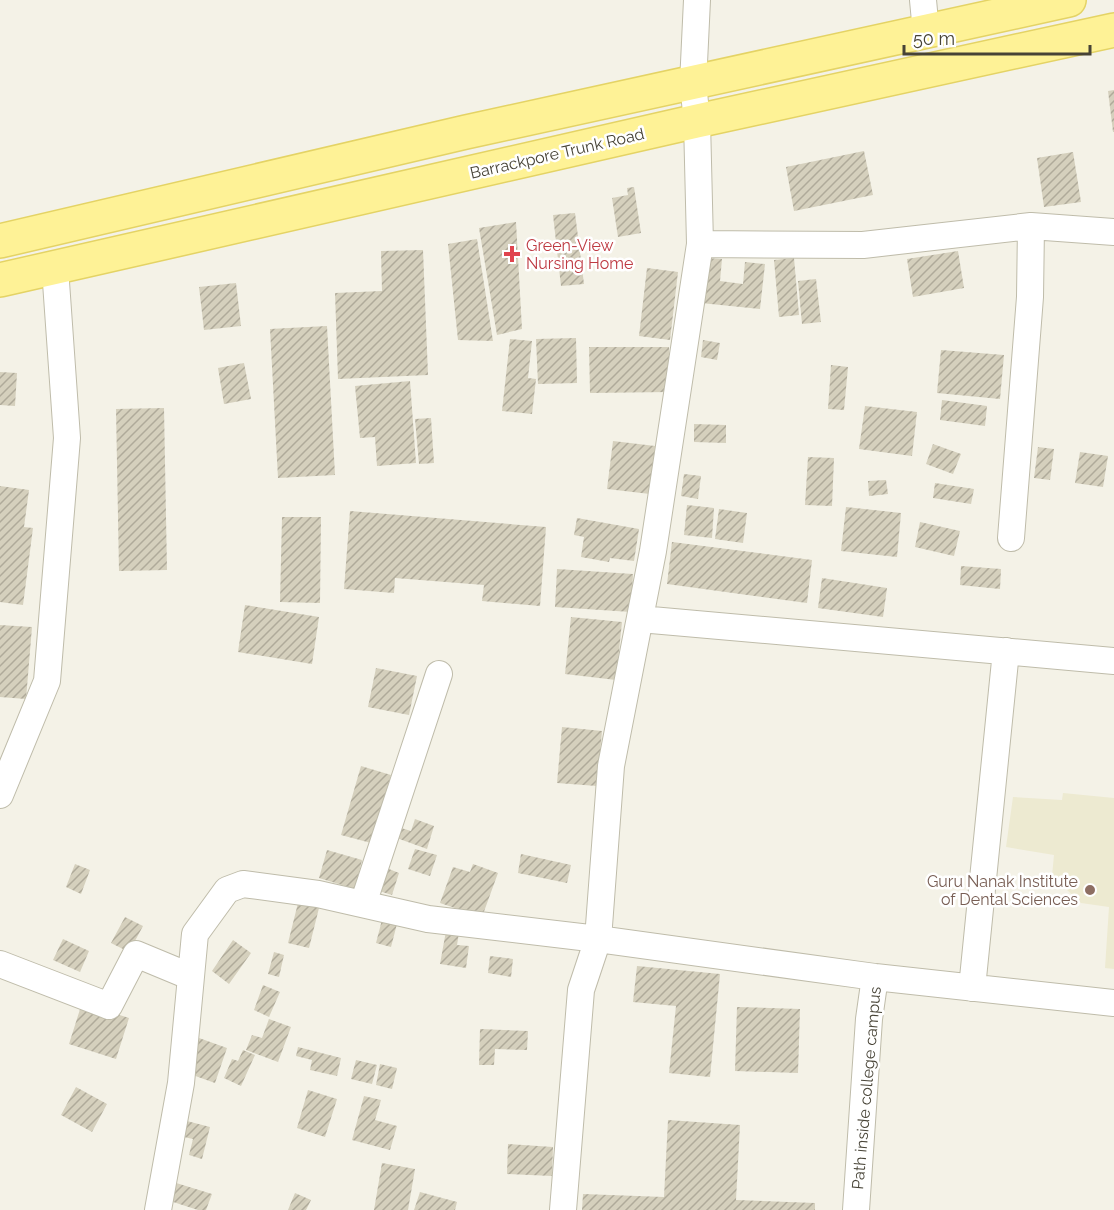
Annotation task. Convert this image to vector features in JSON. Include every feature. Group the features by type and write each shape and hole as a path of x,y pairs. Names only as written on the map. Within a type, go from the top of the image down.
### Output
{"main road":[{"path":"0,241 455,135 1069,0"},
{"name":"Barrackpore Trunk Road","path":"0,280 697,121 1114,30"}],"street":[{"path":"563,1210 581,990 598,939 611,766 640,620 681,379 700,244 697,121 693,84 697,0"},
{"path":"923,0 926,32"},
{"path":"700,244 863,245 1031,226 1114,232"},
{"path":"1011,538 1030,297 1031,226"},
{"path":"0,795 47,681 67,438 55,268"},
{"path":"640,620 1114,661"},
{"path":"972,988 1006,651"},
{"path":"363,904 439,674"},
{"path":"158,1210 181,1083 189,976 195,934 227,890 243,884 318,894 428,919 598,939 875,977"},
{"path":"0,964 109,1006 136,954 189,976"},
{"name":"Path inside college campus","path":"856,1210 869,1019 875,977 1114,1003"}],"shaded area":[{"name":"Guru Nanak Institute of Dental Sciences","path":"1063,793 1114,798 1114,969 1105,968 1109,907 1081,903 1052,876 1054,855 1006,847 1013,797 1062,800"}],"building":[{"path":"1114,90 1114,132 1113,132 1108,91"},
{"path":"864,151 873,195 794,211 786,167"},
{"path":"1073,152 1081,202 1044,207 1037,158"},
{"path":"634,187 641,233 618,237 612,198 628,195 627,188"},
{"path":"575,213 584,284 561,286 553,215"},
{"path":"516,222 522,329 497,335 479,228"},
{"path":"477,239 493,341 458,340 448,244"},
{"path":"423,250 428,375 338,379 335,293 382,291 381,251"},
{"path":"958,251 964,288 913,297 907,259"},
{"path":"706,258 722,259 720,281 743,284 745,262 765,264 760,309 701,303"},
{"path":"794,258 799,315 779,317 774,260"},
{"path":"647,268 678,272 670,340 639,336"},
{"path":"816,279 821,322 802,324 798,281"},
{"path":"236,283 241,326 204,330 199,287"},
{"path":"327,326 335,475 278,478 270,329"},
{"path":"576,338 577,383 538,384 536,339"},
{"path":"510,339 532,341 528,378 536,379 532,414 502,411"},
{"path":"703,340 720,343 717,360 701,357"},
{"path":"589,347 669,347 670,392 590,393"},
{"path":"941,350 1004,355 1000,399 937,393"},
{"path":"244,363 251,399 224,404 218,368"},
{"path":"831,365 848,367 844,410 828,409"},
{"path":"0,372 17,373 15,406 0,405"},
{"path":"410,381 416,463 377,466 375,437 360,438 355,386"},
{"path":"942,400 987,406 985,426 940,420"},
{"path":"865,406 917,412 912,456 859,449"},
{"path":"164,408 167,570 119,571 116,409"},
{"path":"431,418 434,463 419,464 415,419"},
{"path":"694,424 726,425 726,443 694,442"},
{"path":"613,441 655,446 650,494 607,489"},
{"path":"933,444 961,454 953,474 926,464"},
{"path":"1038,447 1054,449 1050,480 1034,478"},
{"path":"1080,452 1108,456 1103,487 1075,483"},
{"path":"808,457 834,458 832,506 805,505"},
{"path":"684,474 701,476 698,499 681,496"},
{"path":"886,480 888,494 869,496 868,481"},
{"path":"935,483 974,489 971,504 933,498"},
{"path":"0,486 29,490 24,527 33,528 23,605 0,602"},
{"path":"687,505 714,508 712,538 684,535"},
{"path":"846,507 901,513 897,557 841,551"},
{"path":"719,509 747,513 743,543 715,539"},
{"path":"350,511 546,527 540,606 482,601 484,585 395,578 394,593 344,589"},
{"path":"282,517 321,517 320,603 280,602"},
{"path":"577,518 639,529 634,561 610,558 609,562 581,557 584,537 574,535"},
{"path":"920,522 960,531 954,556 915,547"},
{"path":"672,542 812,560 807,603 667,584"},
{"path":"961,566 1001,569 1000,589 960,585"},
{"path":"557,569 633,574 631,612 555,607"},
{"path":"822,578 887,588 883,617 818,608"},
{"path":"245,605 319,617 312,664 238,652"},
{"path":"571,617 622,622 616,680 565,674"},
{"path":"0,625 32,627 26,699 0,697"},
{"path":"376,668 417,676 409,715 368,707"},
{"path":"562,727 602,731 597,786 557,783"},
{"path":"361,766 391,775 371,843 341,835"},
{"path":"415,819 434,826 427,849 394,837 398,827 411,831"},
{"path":"415,849 437,855 430,876 408,869"},
{"path":"327,850 362,860 355,889 319,878"},
{"path":"521,854 571,865 567,883 518,873"},
{"path":"75,864 90,870 81,894 66,887"},
{"path":"473,864 498,873 482,917 440,903 453,867 470,872"},
{"path":"384,867 399,873 392,895 376,890"},
{"path":"300,895 321,900 309,948 288,943"},
{"path":"383,916 398,920 391,947 376,943"},
{"path":"125,917 143,926 129,952 111,943"},
{"path":"446,931 459,933 457,945 469,946 466,968 440,964"},
{"path":"63,939 89,951 80,972 53,960"},
{"path":"233,940 251,953 229,984 212,971"},
{"path":"274,952 284,955 279,977 268,974"},
{"path":"490,956 513,959 511,977 488,973"},
{"path":"637,966 720,974 710,1077 669,1073 676,1006 633,1002"},
{"path":"263,985 280,992 269,1017 254,1010"},
{"path":"82,1003 129,1018 116,1059 69,1044"},
{"path":"737,1007 800,1009 798,1073 735,1071"},
{"path":"269,1019 291,1027 278,1062 246,1050 252,1035 262,1038"},
{"path":"480,1029 528,1031 527,1050 495,1049 494,1065 479,1065"},
{"path":"199,1038 227,1048 215,1083 187,1073"},
{"path":"298,1047 341,1058 337,1076 310,1070 312,1060 296,1056"},
{"path":"243,1050 255,1055 241,1086 224,1078 232,1059 238,1061"},
{"path":"356,1060 377,1065 372,1084 351,1079"},
{"path":"380,1064 397,1068 392,1089 376,1085"},
{"path":"76,1087 107,1104 92,1132 61,1115"},
{"path":"308,1090 337,1099 325,1137 297,1128"},
{"path":"364,1096 381,1100 375,1120 397,1126 390,1150 352,1140"},
{"path":"183,1120 210,1127 202,1159 189,1155 193,1139 179,1136"},
{"path":"668,1120 740,1125 736,1200 815,1203 815,1210 582,1210 583,1194 664,1197"},
{"path":"508,1144 553,1147 552,1176 507,1174"},
{"path":"382,1163 415,1169 408,1210 374,1210"},
{"path":"173,1182 212,1194 206,1210 198,1210 167,1200"},
{"path":"420,1192 457,1202 455,1210 414,1210"},
{"path":"295,1193 311,1200 306,1210 288,1210"}],"place":[{"name":"Green-View Nursing Home","path":"512,254"},
{"name":"Guru Nanak Institute of Dental Sciences","path":"1090,890"}]}
